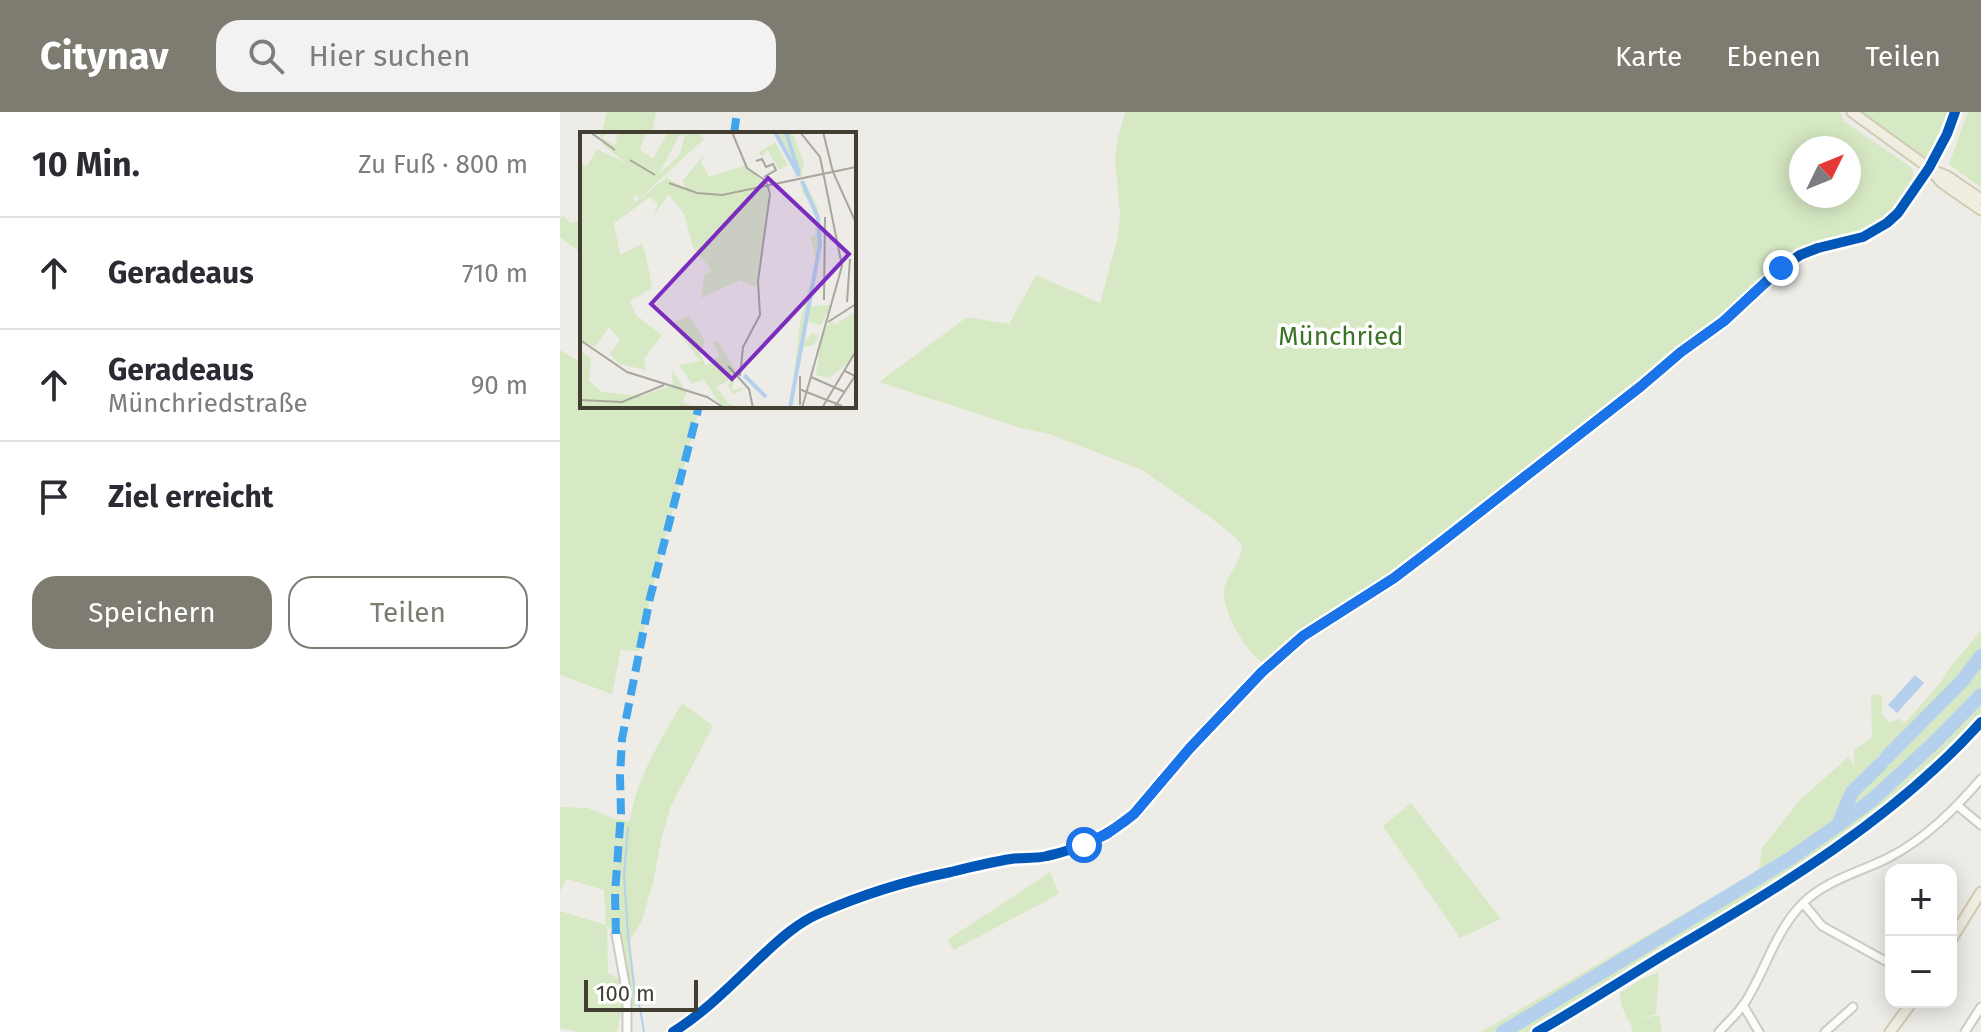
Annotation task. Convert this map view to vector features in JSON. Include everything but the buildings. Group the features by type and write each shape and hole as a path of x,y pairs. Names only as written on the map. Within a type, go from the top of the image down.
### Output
{"main road":[{"path":"1852,112 1929,168 1981,199"},
{"path":"1929,168 1942,183 1981,210"},
{"path":"1954,936 1981,892"},
{"path":"1896,1029 1908,1008"}],"street":[{"path":"673,1032 795,926 815,915 867,894 947,873 1011,859 1046,856 1084,845 1124,822 1275,659 1303,636 1394,578 1440,543 1748,301 1781,268 1800,255 1863,237 1887,223 1898,213 1929,168 1955,112"},
{"path":"1719,1032 1743,1005 1783,927 1803,903 1818,891 1905,849 1958,806 1981,779"},
{"path":"1958,806 1981,825"},
{"path":"1803,903 1822,926 1885,961"},
{"path":"616,934 627,995 627,1032"},
{"path":"1743,1005 1759,1032"},
{"path":"1825,1032 1853,1007"},
{"path":"1965,1032 1981,1007"}],"green space":[{"path":"607,112 656,112 652,132 602,132"},
{"name":"Münchried","path":"1125,112 1840,112 1844,121 1912,168 1914,179 1897,208 1863,233 1799,254 1747,300 1393,577 1317,621 1262,662 1241,638 1225,604 1225,585 1238,561 1242,545 1207,515 1142,470 1049,434 1021,428 879,382 967,317 1009,324 1036,275 1100,303 1118,236 1120,215 1115,158"},
{"path":"1852,112 1955,112 1929,168"},
{"path":"1968,112 1981,112 1981,188 1949,164"},
{"path":"562,215 571,223 580,221 580,251 560,237"},
{"path":"560,350 580,362 580,408 699,409 650,598 640,651 621,650 612,694 560,675"},
{"path":"1981,631 1981,720 1921,779 1875,817 1820,857 1530,1032 1481,1032 1759,870 1762,848 1800,800 1848,757 1854,765 1854,750 1872,737 1871,696 1878,694 1882,697 1882,714 1889,722 1900,719 1905,723"},
{"path":"682,703 713,726 671,806 641,923 630,940 638,1007 627,1005 616,934 607,926 608,973 620,979 624,999 617,1032 578,1032 560,1028 560,911 606,925 604,890 567,879 560,891 560,807 588,808 615,819 630,821 644,775"},
{"path":"1411,803 1501,919 1460,938 1383,826"},
{"path":"1050,872 1059,894 954,950 947,940"},
{"path":"1659,972 1656,1014 1638,1019 1659,1015 1662,1032 1633,1032 1621,1004 1620,993"}],"water":[{"path":"1915,675 1924,683 1897,713 1888,705"}],"waterway":[{"path":"1886,758 1963,680 1981,656"},
{"path":"1503,1032 1791,858 1838,825 1872,800 1981,695"},
{"path":"1838,825 1852,792 1881,764"},
{"path":"628,828 624,875 628,935 635,994 644,1032"}],"marked path":[{"path":"734,132 737,112"},
{"path":"616,934 622,739 650,598 698,408"}],"cycle path":[{"path":"673,1032 709,1005 784,936 818,914 917,880 1016,858 1059,853 1093,840 1124,822 1262,672 1303,636 1394,578 1440,543 1724,321 1781,268 1800,255 1863,237 1887,223 1898,213 1929,168 1955,112"},
{"path":"1537,1032 1752,903 1833,850 1910,790 1947,758 1981,722"}],"route":[{"path":"1084,845 1107,834 1134,814 1190,748 1275,659 1303,636 1394,578 1440,543 1724,321 1781,268"}]}
